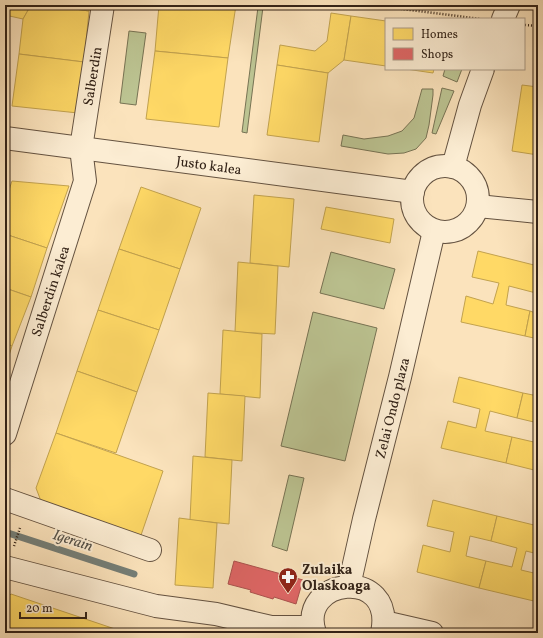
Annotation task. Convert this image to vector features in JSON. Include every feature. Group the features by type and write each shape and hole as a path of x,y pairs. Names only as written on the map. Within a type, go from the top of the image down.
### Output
{"street":[{"name":"Salberdin","path":"81,148 103,5"},
{"path":"503,18 509,5"},
{"path":"453,167 466,117 483,70"},
{"name":"Justo kalea","path":"5,138 413,192"},
{"name":"Salberdin kalea","path":"5,434 85,181 81,148"},
{"path":"444,166 453,167 461,170 474,181 479,197 478,206 472,220 466,226 450,232 442,233 434,231 424,225 416,216 412,200 413,192 421,176 428,171 444,166"},
{"path":"478,206 538,212"},
{"name":"Zelai Ondo plaza","path":"349,586 434,231"},
{"path":"5,499 150,550"},
{"path":"5,567 156,606 216,614 271,627 314,630 313,617 316,607 322,598 339,587 359,587 375,597 380,604 384,613 383,628 432,633"}],"path":[{"path":"371,5 473,18"},
{"path":"525,25 538,26"},
{"path":"14,545 22,522"}],"green space":[{"path":"258,7 263,7 247,133 242,132"},
{"path":"129,31 146,33 136,105 120,103"},
{"path":"445,70 462,70 457,82 443,76"},
{"path":"442,88 454,91 436,134 432,133"},
{"path":"422,89 433,89 433,95 426,138 416,149 404,153 388,154 341,146 343,135 364,139 388,136 402,131 414,118"},
{"path":"331,252 395,269 384,309 320,293"},
{"path":"313,312 377,328 345,461 281,446"},
{"path":"289,475 304,478 287,551 272,546"}],"building: Homes":[{"path":"5,5 31,5 23,19 5,15"},
{"path":"31,5 47,5 89,11 84,62 19,54 23,19"},
{"path":"47,5 91,5 89,11"},
{"path":"159,5 236,5 228,58 155,51"},
{"path":"331,13 351,16 344,60 328,73 277,65 280,45 315,51 327,41"},
{"path":"351,16 385,21 385,66 344,60"},
{"path":"155,51 228,58 219,127 146,119"},
{"path":"19,54 84,62 78,113 12,106"},
{"path":"277,65 328,73 319,142 267,135"},
{"path":"413,70 434,70 433,73"},
{"path":"522,85 538,87 538,155 512,151"},
{"path":"12,181 69,186 47,248 5,234 5,202"},
{"path":"141,187 201,208 180,269 119,249"},
{"path":"254,195 294,199 289,267 250,263"},
{"path":"326,207 394,219 390,243 321,229"},
{"path":"5,234 47,248 31,297 5,288"},
{"path":"119,249 180,269 159,330 98,310"},
{"path":"478,251 538,266 536,293 509,286 506,305 530,311 525,336 461,322 466,296 493,304 499,283 472,277"},
{"path":"238,262 278,266 275,334 235,332"},
{"path":"5,288 31,297 12,346 5,343"},
{"path":"98,310 159,330 137,392 77,371"},
{"path":"530,311 538,314 538,339 525,336"},
{"path":"223,330 262,334 260,398 220,394"},
{"path":"5,343 12,346 5,368"},
{"path":"77,371 137,392 116,453 56,433"},
{"path":"459,377 523,393 517,418 490,411 485,431 512,437 506,463 441,448 448,421 476,428 480,409 453,402"},
{"path":"208,393 245,396 242,461 205,457"},
{"path":"523,393 538,396 538,423 517,418"},
{"path":"56,433 163,471 139,541 44,509 36,488"},
{"path":"512,437 538,443 538,471 506,463"},
{"path":"193,456 232,460 229,524 190,520"},
{"path":"433,500 497,516 491,541 470,536 466,556 486,561 479,588 417,572 423,545 450,552 454,532 427,526"},
{"path":"497,516 538,526 538,554 526,551 521,570 538,574 538,602 479,588 486,561 512,567 517,548 491,541"},
{"path":"179,518 217,523 213,588 175,585"},
{"path":"11,594 124,633 5,633 5,600"}],"building: Shops":[{"path":"234,561 303,580 296,604 274,597 273,599 250,592 251,590 228,584"}],"waterway":[{"name":"Igerain","path":"5,532 134,574"}],"place":[{"name":"Zulaika Olaskoaga","path":"288,594"}]}
